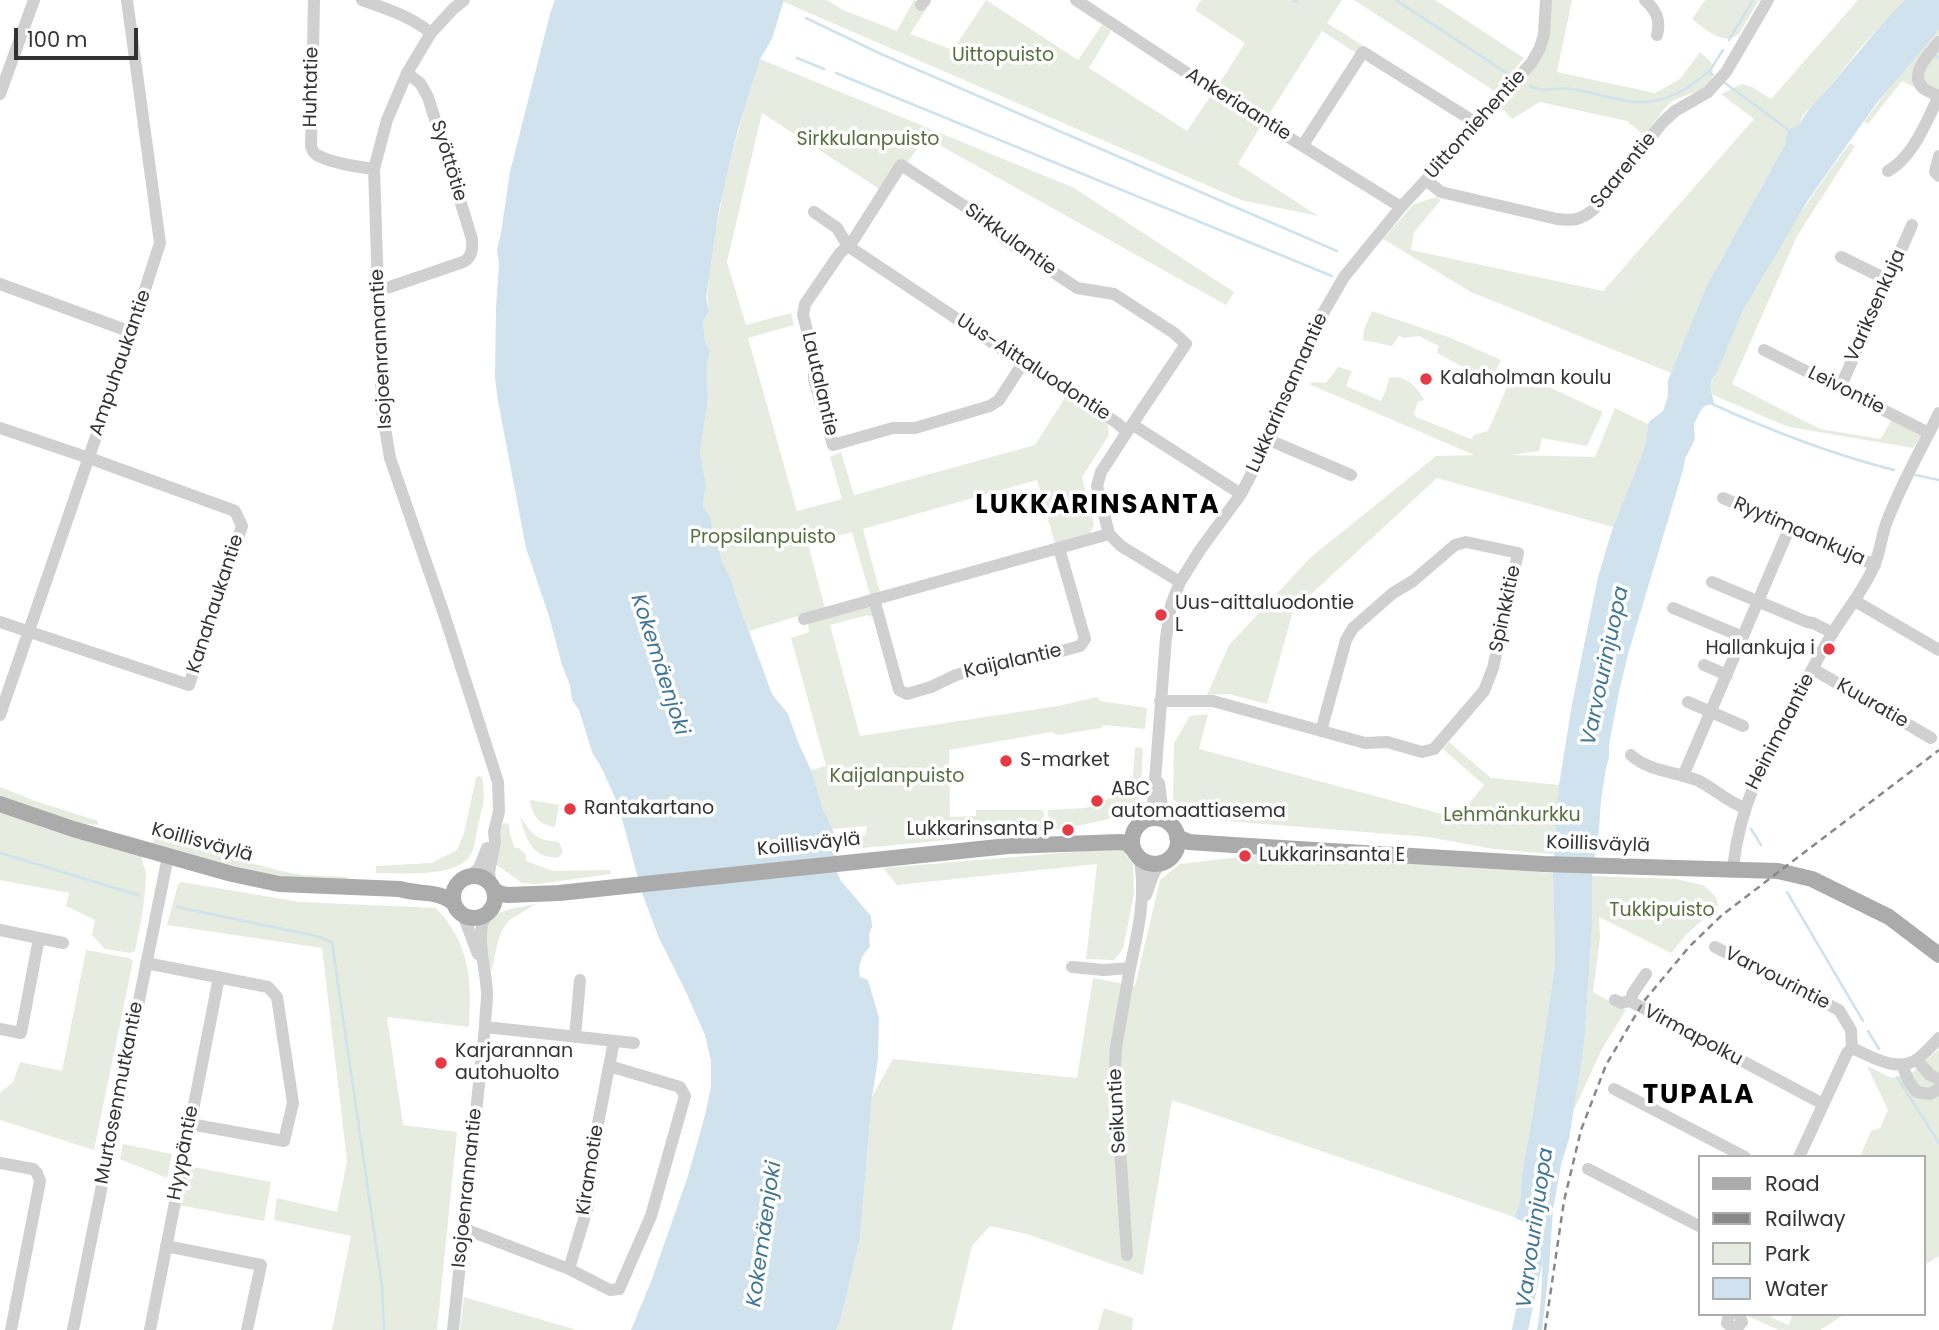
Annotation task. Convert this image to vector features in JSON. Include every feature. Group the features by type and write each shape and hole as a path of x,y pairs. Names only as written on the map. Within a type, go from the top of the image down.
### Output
{"main road":[{"name":"Koillisväylä","path":"0,804 73,829 232,874 279,884 400,889 414,893 439,894 448,897 459,909"},
{"path":"1159,818 1168,822 1177,837 1177,848 1166,860 1151,863 1137,855 1133,837 1144,822 1159,818"},
{"name":"Koillisväylä","path":"1065,842 1131,828 1144,822"},
{"name":"Koillisväylä","path":"1177,837 1189,842 1543,864 1778,871 1812,879 1889,917 1939,955"},
{"name":"Koillisväylä","path":"493,887 501,894 508,895 559,893 1065,842 1120,842 1127,844 1137,855"},
{"name":"Koillisväylä","path":"1166,860 1188,852 1233,845"},
{"path":"482,878 493,887 495,901 489,912 476,918 459,909 456,888 466,879 482,878"},
{"name":"Koillisväylä","path":"400,889 466,879"},
{"name":"Koillisväylä","path":"489,912 559,893"}],"street":[{"path":"0,94 34,0"},
{"name":"Ampuhaukantie","path":"0,715 160,243 127,0"},
{"name":"Huhtatie","path":"314,0 313,152 351,166 374,169"},
{"path":"362,0 401,13 431,33"},
{"name":"Isojoenrannantie","path":"464,0 431,33 407,73 387,120 374,169 382,410 390,458 498,782 499,797 494,832 480,868 466,879"},
{"name":"Uittomiehentie","path":"1376,237 1532,62 1544,34 1546,0"},
{"path":"1645,0 1656,13 1660,24 1657,35"},
{"name":"Saarentie","path":"1426,180 1441,192 1557,219 1574,221 1584,218 1662,123 1675,111 1708,92 1726,72 1768,0"},
{"name":"Ankeriaantie","path":"1083,2 1222,96 1402,207"},
{"path":"1888,171 1908,154 1939,96 1922,87 1917,74 1939,42"},
{"path":"1303,145 1363,52 1478,124"},
{"name":"Syöttötie","path":"377,290 463,262 470,256 472,248 472,239 428,97 420,83 407,73"},
{"path":"1939,156 1935,172 1939,176"},
{"name":"Sirkkulantie","path":"848,246 901,165 989,222 1004,239 1077,288 1114,294 1174,333 1186,344 1130,429"},
{"name":"Uus-Aittaluodontie","path":"814,212 837,229 848,246 1023,363 1130,429 1101,472 1097,486 1108,534"},
{"name":"Variksenkuja","path":"1840,388 1912,225"},
{"name":"Lukkarinsannantie","path":"1144,822 1153,806 1160,701 1171,605 1180,582 1199,550 1241,494 1269,440 1318,322 1344,277 1376,237"},
{"name":"Lautalantie","path":"848,246 840,253 806,304 803,315 814,357 814,379 833,445 893,428 915,428 990,407 999,400 1023,363"},
{"path":"1841,257 1888,280"},
{"path":"0,284 131,332"},
{"name":"Leivontie","path":"1764,350 1929,433"},
{"name":"Heinimaantie","path":"1733,868 1745,808 1764,762 1833,633 1875,565 1886,524 1939,413"},
{"path":"0,428 89,458"},
{"path":"1130,429 1241,494"},
{"path":"1269,440 1351,475"},
{"name":"Kanahaukantie","path":"28,632 189,685 191,681 242,526 236,511 89,458"},
{"name":"Ryytimaankuja","path":"1723,498 1875,565"},
{"path":"1684,776 1789,529"},
{"path":"804,619 1108,534 1121,547 1180,582"},
{"name":"Spinkkitie","path":"1160,701 1213,702 1365,743 1387,742 1422,752 1434,749 1484,691 1493,668 1518,553 1466,542 1455,545 1413,582 1393,593 1353,628 1346,640 1321,731"},
{"name":"Kaijalantie","path":"874,599 899,690 907,694 968,671 1018,657 1036,658 1080,646 1085,639 1059,548"},
{"path":"1712,582 1833,633"},
{"path":"1855,601 1939,650"},
{"path":"1672,608 1743,638"},
{"path":"0,622 28,632"},
{"path":"1704,665 1727,675"},
{"name":"Kuuratie","path":"1813,669 1931,738"},
{"path":"1688,702 1743,726"},
{"name":"Lukkarinsannantie","path":"1156,752 1162,806 1168,822"},
{"path":"1631,755 1641,762 1710,787 1737,806 1745,808"},
{"name":"Isojoenrannantie","path":"493,887 489,872 495,842 494,832"},
{"name":"Seikuntie","path":"1127,1255 1115,1071 1116,1047 1140,912 1142,869 1137,855"},
{"name":"Murtosenmutkantie","path":"73,1330 168,856"},
{"name":"Seikuntie","path":"1140,912 1153,875 1166,860"},
{"name":"Isojoenrannantie","path":"459,909 483,963"},
{"name":"Isojoenrannantie","path":"453,1330 485,1027 487,995 481,925 489,912"},
{"path":"0,930 63,943"},
{"path":"0,1029 21,1033 39,938"},
{"name":"Varvourintie","path":"1715,947 1839,1010 1851,1030 1852,1048"},
{"path":"146,963 268,987 276,997 293,1103 284,1141 190,1124"},
{"path":"1072,967 1104,970 1130,968"},
{"name":"Virmapolku","path":"1646,974 1630,1001 1823,1104"},
{"name":"Hyypäntie","path":"150,1330 219,977"},
{"path":"575,1037 580,980"},
{"path":"1615,1000 1621,1003 1630,1001"},
{"path":"485,1027 634,1043"},
{"path":"1800,1155 1847,1053 1852,1048 1884,1063 1902,1065 1917,1060 1939,1038"},
{"name":"Kiramotie","path":"569,1269 588,1206 589,1170 614,1041"},
{"path":"1917,1060 1930,1075 1939,1079"},
{"path":"1902,1065 1909,1082 1917,1092 1930,1094 1939,1089"},
{"path":"464,1229 569,1269 610,1290 619,1290 651,1216 685,1096 680,1087 609,1066"},
{"path":"1614,1089 1741,1155"},
{"path":"0,1163 33,1170 40,1181 11,1330"},
{"path":"1588,1169 1698,1225"},
{"path":"166,1247 261,1265 247,1330"},
{"path":"1729,1316 1727,1323 1732,1327 1738,1327 1742,1322 1740,1316"}],"green space":[{"name":"Uittopuisto","path":"784,0 827,0 843,10 897,31 914,0 927,8 910,34 953,50 986,0 1078,60 1102,25 1111,31 1089,68 1187,131 1210,97 1260,127 1238,164 1318,216 1241,200"},
{"path":"1201,0 1342,0 1327,23 1362,45 1356,53 1322,31 1268,116 1218,86 1245,43 1195,10"},
{"path":"1354,0 1435,0 1524,58 1496,92"},
{"path":"1552,0 1572,0 1557,72 1655,93 1680,79 1700,52 1711,62 1711,81 1700,90 1669,104 1645,136 1627,121 1540,102 1512,119 1501,107 1524,80"},
{"path":"1705,0 1759,0 1739,34 1727,39 1708,32 1692,19"},
{"path":"1858,0 1905,0 1803,115 1799,125 1786,134 1786,143 1706,287 1671,373 1471,292 1383,239 1413,205 1435,197 1441,200 1414,232 1411,250 1603,291 1754,119 1721,94 1742,84 1771,99"},
{"path":"1939,30 1939,99 1902,81 1868,124 1864,122 1896,79"},
{"name":"Propsilanpuisto","path":"760,59 1074,188 1234,292 1226,305 925,137 908,162 881,190 762,113 727,262 746,325 791,313 794,325 748,338 797,511 842,499 830,457 841,452 854,495 1035,445 1066,396 1108,425 1109,435 1082,477 1094,525 1090,533 1055,544 1037,480 863,529 880,592 870,595 852,532 808,544 825,608 749,631 731,579 721,560 711,518 703,506 706,485 700,453 708,399 707,364 710,353 705,342 703,321 709,311 708,291 716,233 732,157"},
{"path":"1850,143 1855,146 1797,236 1732,384 1820,429 1881,439 1891,420 1921,435 1913,448 1789,427 1713,395 1711,389 1742,313 1774,254"},
{"path":"1372,311 1451,338 1501,360 1491,380 1487,380 1437,353 1439,346 1419,336 1399,336 1392,346 1363,340 1364,329"},
{"path":"1338,367 1352,371 1346,386 1381,401 1389,378 1405,380 1414,386 1424,400 1418,402 1414,413 1416,417 1471,439 1474,435 1488,431 1514,371 1603,412 1587,446 1542,438 1539,451 1510,455 1595,457 1615,408 1648,424 1646,444 1613,527 1437,478 1293,611 1267,704 1229,694 1207,695 1229,645 1310,558 1436,456 1474,455 1309,384 1326,383"},
{"name":"Kaijalanpuisto","path":"864,604 871,608 874,618 868,615 830,625 860,736 1058,706 1098,697 1100,701 1147,708 1145,729 1103,725 1102,728 1058,735 1052,732 949,750 950,817 976,816 976,810 1043,810 1044,829 853,849 854,843 865,835 867,826 832,829 823,809 811,770 826,766 791,638 809,632 807,619"},
{"name":"Lehmänkurkku","path":"1208,714 1199,749 1457,818 1484,785 1443,749 1449,742 1491,778 1559,785 1555,852 1552,854 1493,849 1428,837 1201,819 1173,799 1174,743 1190,716"},
{"path":"1135,748 1143,749 1142,770 1137,805 1122,814 1098,822 1052,830 1049,827 1048,810 1086,808 1132,787"},
{"path":"482,777 483,784 483,807 473,849 463,863 426,873 376,873 376,866 431,863 457,850 464,833 476,778"},
{"path":"0,787 98,821 98,825 78,823 0,797"},
{"path":"531,800 559,805 555,827 538,819"},
{"path":"0,811 142,855 146,874 135,951 130,953 105,949 92,935 95,920 66,906 69,893 0,880"},
{"path":"520,816 535,835 559,842 563,852 559,857 543,855 532,846"},
{"path":"509,824 515,848 519,848 526,855 526,861 553,871 610,870 611,874 537,884 522,883 494,863 501,826"},
{"path":"156,838 281,871 348,877 349,883 268,875 152,843"},
{"path":"1121,848 1133,864 1134,894 1123,949 1114,960 1086,959 1097,864 897,885 883,868"},
{"path":"1265,854 1553,873 1555,965 1522,1173 1520,1203 1514,1217 1172,1100 1143,1275 1027,1234 990,1226 972,1246 952,1330 836,1330 860,1238 872,1097 893,1059 1077,1078 1093,978 1135,986 1160,880 1180,864"},
{"name":"Tukkipuisto","path":"1592,876 1675,879 1703,885 1716,897 1718,906 1687,934 1671,953 1599,917 1600,938 1593,992 1626,1010 1603,1047 1571,1116 1584,1045 1592,928"},
{"path":"181,882 300,902 436,908 456,935 469,978 469,1027 387,1017 403,1125 457,1132 437,1330 332,1330 351,1236 274,1220 277,1198 337,1212 347,1161 322,948 167,925 178,884"},
{"path":"535,904 506,924 500,936 491,972 483,936 485,925 503,911"},
{"path":"86,950 133,961 94,1150 0,1120 0,1093 13,1082 20,1062 62,1071"},
{"path":"1939,1049 1939,1256 1925,1265 1925,1155 1861,1155 1871,1131 1880,1128 1888,1110 1867,1066 1892,1078 1913,1072"},
{"path":"123,1144 172,1154 167,1178 120,1159"},
{"path":"188,1166 271,1182 264,1221 179,1205"},
{"path":"464,1297 577,1330 460,1330"},
{"path":"1104,1308 1133,1318 1132,1330 1098,1330"},
{"path":"1748,1316 1769,1316 1788,1325 1792,1316 1842,1316 1820,1330 1779,1330"}],"water":[{"name":"Kokemäenjoki","path":"555,0 784,0 772,39 760,59 737,133 719,210 706,298 709,311 703,321 705,342 710,352 707,364 708,399 700,453 706,485 703,506 711,518 721,560 731,579 772,694 788,714 811,770 823,809 835,835 837,872 841,881 871,916 870,947 861,960 859,973 860,977 868,980 879,1018 878,1059 872,1097 860,1238 836,1330 631,1330 688,1176 711,1087 711,1061 705,1035 659,938 642,893 618,804 592,752 579,710 572,700 570,685 526,548 498,401 495,377 499,264 497,250 510,172"},
{"path":"1905,0 1939,0 1939,30 1876,104 1808,200 1743,310 1712,381 1714,403 1701,410 1694,424 1695,439 1685,459 1628,654 1609,745 1592,876 1592,928 1584,1045 1569,1139 1553,1210 1542,1330 1537,1330 1543,1233 1514,1217 1520,1203 1522,1173 1555,965 1553,873 1559,785 1572,704 1598,577 1613,527 1646,444 1648,424 1663,411 1668,396 1668,380 1706,287 1786,143 1787,132 1799,125 1813,105"}],"waterway":[{"path":"1396,0 1511,76"},
{"path":"1729,40 1753,0"},
{"path":"806,18 881,54 1337,251"},
{"path":"1709,72 1723,50"},
{"path":"797,58 824,69"},
{"path":"1530,86 1540,89 1572,89 1643,102 1671,96 1709,72 1713,75"},
{"path":"836,73 1332,276"},
{"path":"1725,83 1790,131"},
{"path":"1710,403 1800,441 1894,470"},
{"path":"1916,475 1939,480"},
{"path":"1751,829 1761,845"},
{"path":"0,853 138,895"},
{"path":"1787,892 1863,1021"},
{"path":"177,907 316,936 332,942 382,1286 384,1330"},
{"path":"1868,1031 1879,1049"},
{"path":"1897,1077 1939,1143"},
{"name":"Varvourinjuopa","path":"1520,1330 1534,1264 1541,1211"}],"railway":[{"path":"1545,1330 1564,1201 1581,1130 1606,1065 1644,1001 1689,947 1722,915 1939,750"}],"place":[{"name":"Kalaholman koulu","path":"1426,379"},
{"name":"Uus-aittaluodontie L","path":"1161,615"},
{"name":"Hallankuja i","path":"1829,649"},
{"name":"S-market","path":"1006,761"},
{"name":"ABC automaattiasema","path":"1097,801"},
{"name":"Rantakartano","path":"570,809"},
{"name":"Lukkarinsanta P","path":"1068,830"},
{"name":"Lukkarinsanta E","path":"1245,856"},
{"name":"Karjarannan autohuolto","path":"441,1063"}],"district":[{"name":"LUKKARINSANTA","path":"1098,506"},
{"name":"TUPALA","path":"1699,1096"}],"park label":[{"name":"Sirkkulanpuisto","path":"868,140"}]}
